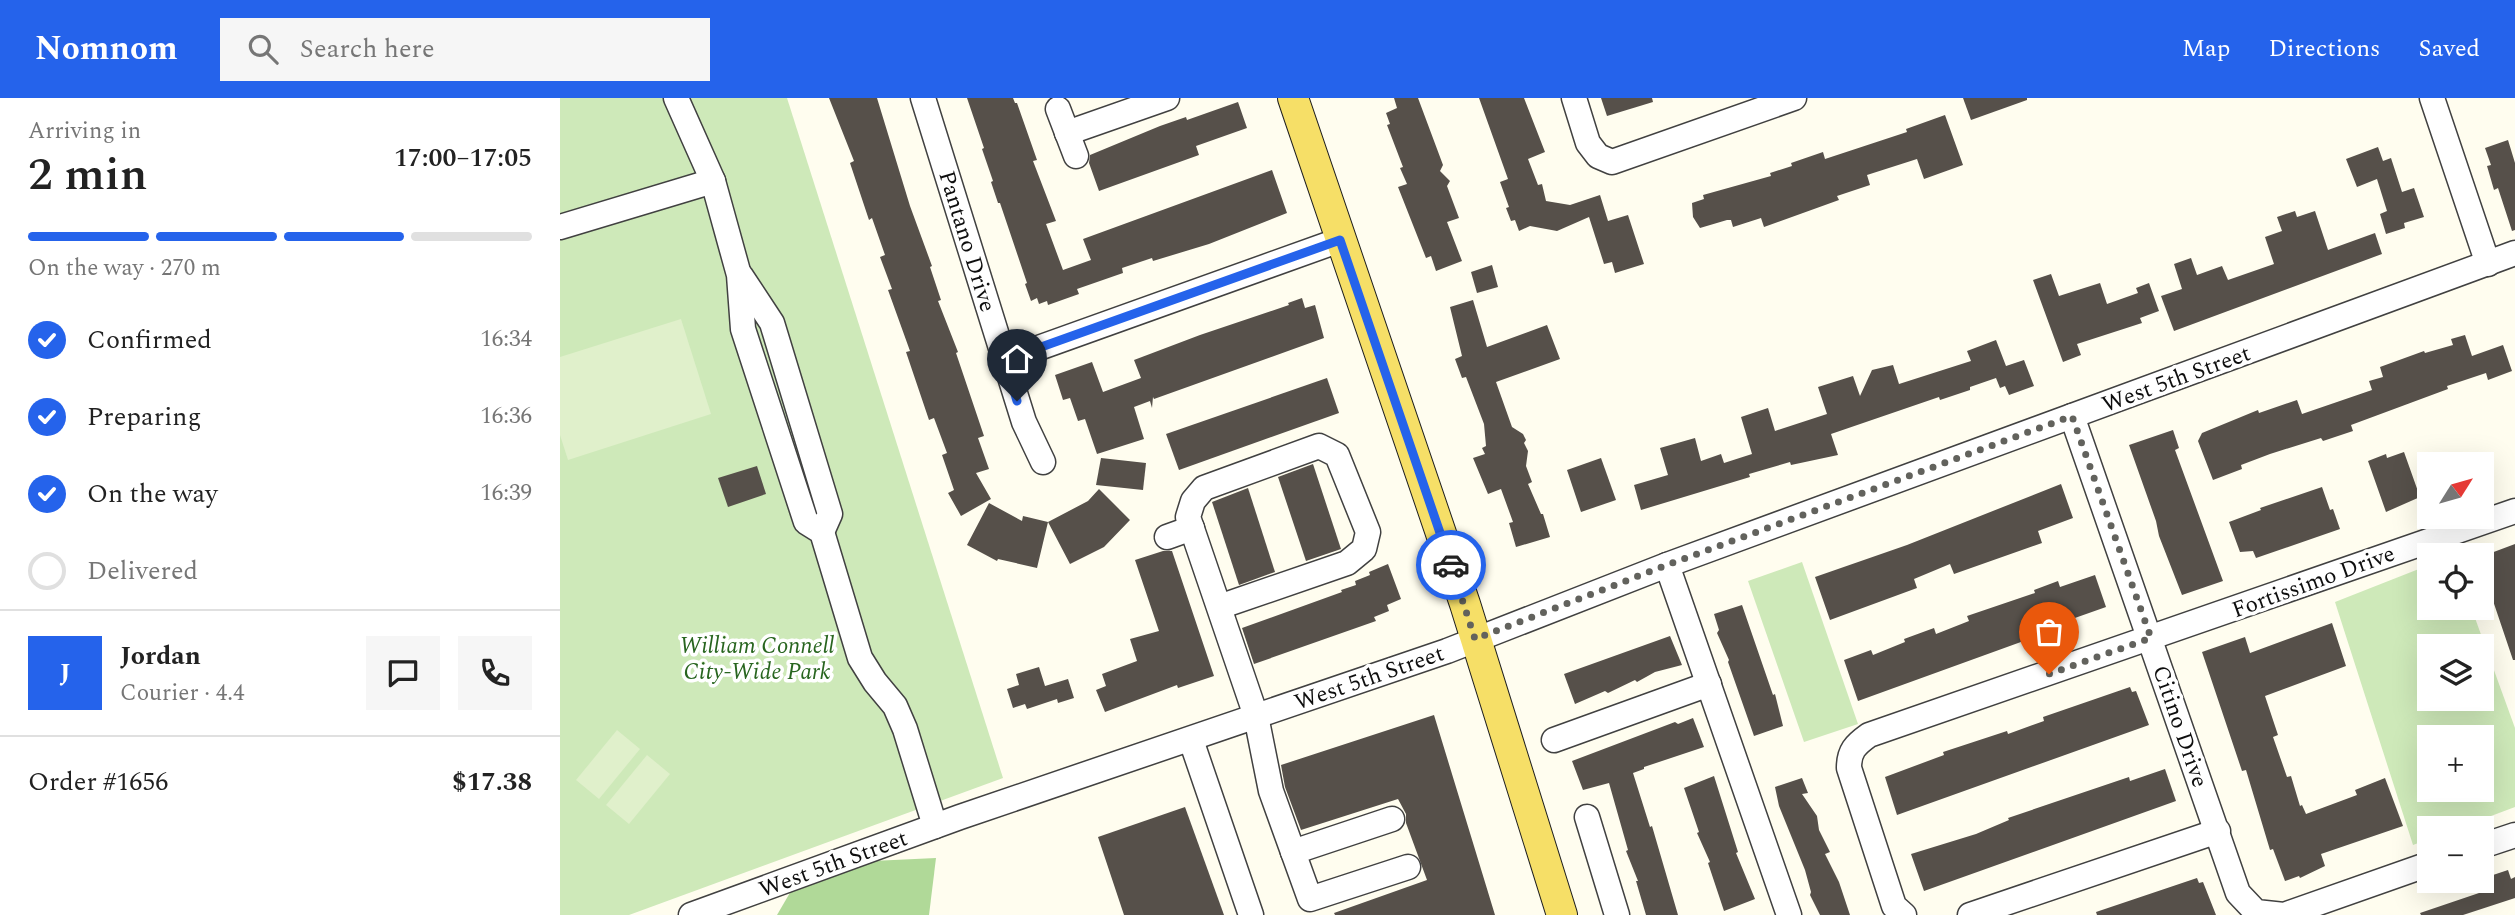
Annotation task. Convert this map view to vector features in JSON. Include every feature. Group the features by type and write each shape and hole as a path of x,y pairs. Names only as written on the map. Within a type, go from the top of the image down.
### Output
{"main road":[{"path":"1293,98 1475,639 1562,915"}],"street":[{"path":"676,98 713,181 739,275 772,323 830,514 822,532 860,658 895,706 905,729 935,826"},
{"name":"Pantano Drive","path":"923,98 1028,433 1043,462"},
{"path":"1067,132 1167,98"},
{"path":"1574,98 1588,143 1598,156 1612,162 1794,98"},
{"path":"2432,98 2487,264"},
{"path":"1058,109 1076,156"},
{"path":"560,227 713,181"},
{"path":"1005,360 1340,240"},
{"name":"West 5th Street","path":"691,915 935,826 1191,740 1475,639 1667,565 2515,253"},
{"name":"Citino Drive","path":"2072,416 2238,893 2256,912 2284,915 2417,868"},
{"path":"1219,607 1347,563 1364,549 1368,532 1337,455 1318,446 1204,488 1193,501 1188,517 1256,716 1271,791 1310,900 1408,867"},
{"name":"Fortissimo Drive","path":"1904,915 1894,906 1849,768 1849,755 1856,744 1869,735 2515,511"},
{"path":"1167,537 1192,528"},
{"path":"1667,565 1709,684 1783,913"},
{"path":"1555,740 1709,684"},
{"path":"1191,740 1251,915"},
{"path":"1587,817 1617,915"},
{"path":"1293,852 1392,819"},
{"path":"1970,915 2217,831"},
{"path":"2494,841 2515,835"}],"green space":[{"name":"William Connell City-Wide Park","path":"560,98 787,98 1003,778 629,915 560,915"},
{"path":"681,319 711,414 568,460 560,435 560,357"},
{"path":"1802,562 1858,724 1804,742 1748,581"},
{"path":"2417,570 2417,620 2476,620 2481,634 2417,634 2417,711 2494,711 2494,670 2515,728 2515,807 2491,816 2417,816 2417,844 2413,845 2335,602"},
{"path":"617,730 640,749 599,799 576,780"},
{"path":"647,755 670,774 629,824 606,805"},
{"path":"936,858 929,915 777,915 791,891 851,862"}],"building":[{"path":"829,98 877,98 910,206 932,266 930,267 941,300 938,301 958,352 956,353 984,436 978,438 989,469 976,473 991,499 961,516 948,493 954,490 942,455 947,453 934,418 929,420 906,352 910,351 888,290 892,289 880,257 885,255 872,218 869,220 850,163 854,161"},
{"path":"967,98 1013,98 1017,103 1037,160 1033,161 1056,221 1046,224 1063,270 1091,260 1083,239 1272,170 1287,213 1209,244 1122,268 1123,273 1077,289 1079,294 1048,305 1047,301 1039,304 1037,298 1031,301 1025,284 1027,283 991,182 993,181 982,149 984,148"},
{"path":"1394,98 1418,98 1443,165 1440,171 1450,181 1447,186 1459,218 1447,222 1462,261 1436,271 1431,256 1426,258 1398,187 1407,184 1387,125 1390,124 1386,113 1397,108"},
{"path":"1479,98 1524,98 1545,152 1528,159 1538,185 1542,184 1546,201 1570,205 1600,195 1608,221 1628,215 1644,264 1615,273 1612,262 1604,264 1589,217 1557,231 1530,226 1519,231 1506,208 1509,207 1500,182 1508,179"},
{"path":"1601,98 1652,98 1653,102 1607,116"},
{"path":"1963,98 2027,98 2027,100 1971,120"},
{"path":"1238,102 1247,128 1196,146 1199,155 1099,191 1089,163 1090,155 1160,126 1186,117 1187,120"},
{"path":"1945,115 1963,165 1924,179 1917,159 1867,175 1870,185 1837,196 1839,200 1764,227 1761,218 1733,227 1731,220 1727,220 1700,228 1693,217 1692,203 1704,199 1703,195 1771,176 1770,173 1792,166 1791,163 1823,152 1825,159 1907,132 1906,129"},
{"path":"2508,140 2515,163 2515,230 2512,231 2498,188 2494,190 2487,166 2491,165 2485,148"},
{"path":"2378,147 2383,161 2391,158 2402,192 2414,188 2424,217 2404,223 2405,228 2386,234 2380,214 2387,211 2377,179 2357,187 2346,159"},
{"path":"2295,211 2297,217 2315,211 2328,250 2375,233 2382,254 2174,331 2161,296 2182,289 2174,264 2191,258 2197,275 2222,266 2228,280 2274,264 2265,237 2282,231 2277,217"},
{"path":"1492,265 1498,287 1477,293 1471,272"},
{"path":"2051,274 2059,296 2100,283 2107,304 2138,293 2136,288 2149,283 2159,311 2140,318 2142,323 2077,344 2081,355 2063,362 2033,280"},
{"path":"1302,298 1305,308 1315,305 1324,338 1154,399 1153,397 1152,408 1150,401 1134,407 1144,439 1097,454 1085,419 1078,421 1070,398 1063,400 1055,375 1092,362 1103,392 1141,378 1134,360"},
{"path":"1473,300 1487,347 1547,325 1560,359 1496,382 1512,427 1523,434 1526,440 1526,466 1532,482 1528,484 1543,514 1550,537 1516,547 1509,523 1513,522 1501,489 1488,494 1473,458 1485,454 1482,448 1486,446 1484,424 1466,377 1462,378 1455,359 1462,356 1450,307"},
{"path":"2465,335 2472,356 2503,345 2512,371 2488,380 2486,373 2447,386 2448,389 2351,425 2353,431 2270,454 2213,480 2198,441 2202,433 2258,410 2259,413 2297,400 2302,414 2372,390 2369,381 2383,377 2380,367 2424,351 2425,353 2453,345 2451,339"},
{"path":"1996,340 2006,366 2024,360 2034,386 2009,395 2005,386 2000,388 1996,378 1970,387 1970,390 1940,400 1939,397 1831,434 1838,455 1791,465 1790,462 1641,510 1634,485 1668,475 1660,448 1695,438 1701,461 1721,454 1724,463 1752,454 1741,417 1768,408 1775,431 1827,414 1818,387 1853,376 1860,396 1872,370 1893,365 1899,384 1971,361 1967,351"},
{"path":"1327,378 1339,413 1179,470 1166,434"},
{"path":"2173,430 2179,448 2175,450 2223,581 2182,595 2129,445"},
{"path":"2404,452 2417,489 2417,498 2386,512 2368,461 2386,454 2387,458"},
{"path":"1101,458 1146,463 1143,490 1096,485"},
{"path":"1601,458 1616,500 1581,512 1567,470"},
{"path":"1313,464 1341,549 1306,561 1278,477"},
{"path":"757,466 766,494 728,507 718,478"},
{"path":"2061,484 2073,518 2038,531 2042,543 1954,574 1950,564 1914,579 1917,588 1830,620 1815,577 1907,545"},
{"path":"2322,487 2340,529 2256,558 2253,551 2240,552 2229,522 2261,510 2260,508"},
{"path":"1248,488 1275,572 1239,585 1212,502"},
{"path":"1099,489 1130,520 1104,547 1070,564 1048,522 1088,501"},
{"path":"989,503 1022,521 1023,516 1048,522 1037,568 998,559 997,561 967,545"},
{"path":"2515,544 2515,660 2494,604 2494,552"},
{"path":"1163,551 1172,551 1214,676 1178,688 1177,685 1105,712 1096,690 1106,686 1102,674 1137,661 1130,639 1159,631 1135,560"},
{"path":"1388,564 1401,599 1387,605 1389,611 1374,617 1376,621 1254,664 1242,628 1342,592 1341,590 1356,585 1355,581 1370,575 1369,572"},
{"path":"2095,575 2106,607 2072,619 2073,623 1858,701 1844,660 1871,650 1873,655 1934,628 1936,634 1969,621 1967,616 2035,593 2034,590 2058,581 2060,587"},
{"path":"1742,605 1773,695 1775,694 1783,726 1754,736 1729,660 1717,633 1719,630 1714,614"},
{"path":"2332,623 2346,666 2265,696 2278,735 2273,737 2287,777 2291,776 2300,806 2302,805 2306,814 2357,795 2355,790 2385,778 2403,826 2321,854 2325,866 2300,878 2299,876 2285,881 2273,849 2270,850 2246,770 2242,771 2202,652 2245,637 2250,653"},
{"path":"1670,636 1682,665 1655,672 1637,682 1635,680 1575,704 1564,674"},
{"path":"1039,667 1045,686 1068,679 1074,698 1058,703 1057,699 1027,709 1025,704 1013,708 1007,689 1019,685 1016,674"},
{"path":"2130,687 2132,692 2136,691 2149,725 1897,815 1885,777 1944,755 1943,752 2007,731 2008,734 2044,721 2043,717"},
{"path":"1434,715 1495,915 1335,915 1334,913 1427,880 1406,823 1406,814 1398,799 1301,830 1285,787 1281,765"},
{"path":"1693,718 1704,747 1633,773 1650,827 1652,826 1678,915 1646,915 1609,783 1583,790 1572,761 1675,722 1678,724"},
{"path":"2165,769 2176,801 1924,891 1911,854 1976,834 2009,820 2008,818 2129,777 2130,781"},
{"path":"1714,776 1738,852 1736,853 1755,899 1724,911 1684,788"},
{"path":"1802,778 1808,793 1802,794 1817,816 1819,830 1830,852 1825,854 1839,882 1850,915 1820,915 1810,895 1805,870 1779,806 1775,787"},
{"path":"1185,807 1224,915 1124,915 1098,837"},
{"path":"2508,870 2511,879 2515,877 2515,898 2463,915 2421,915 2420,913 2479,893 2494,893 2494,875"},
{"path":"2197,878 2199,883 2203,882 2216,915 2097,915 2096,912"}],"way so far":[{"path":"1451,565 1475,639 1667,565 2072,416 2151,638 2049,674"}],"route":[{"path":"1017,401 1005,360 1340,240 1451,565"}]}
